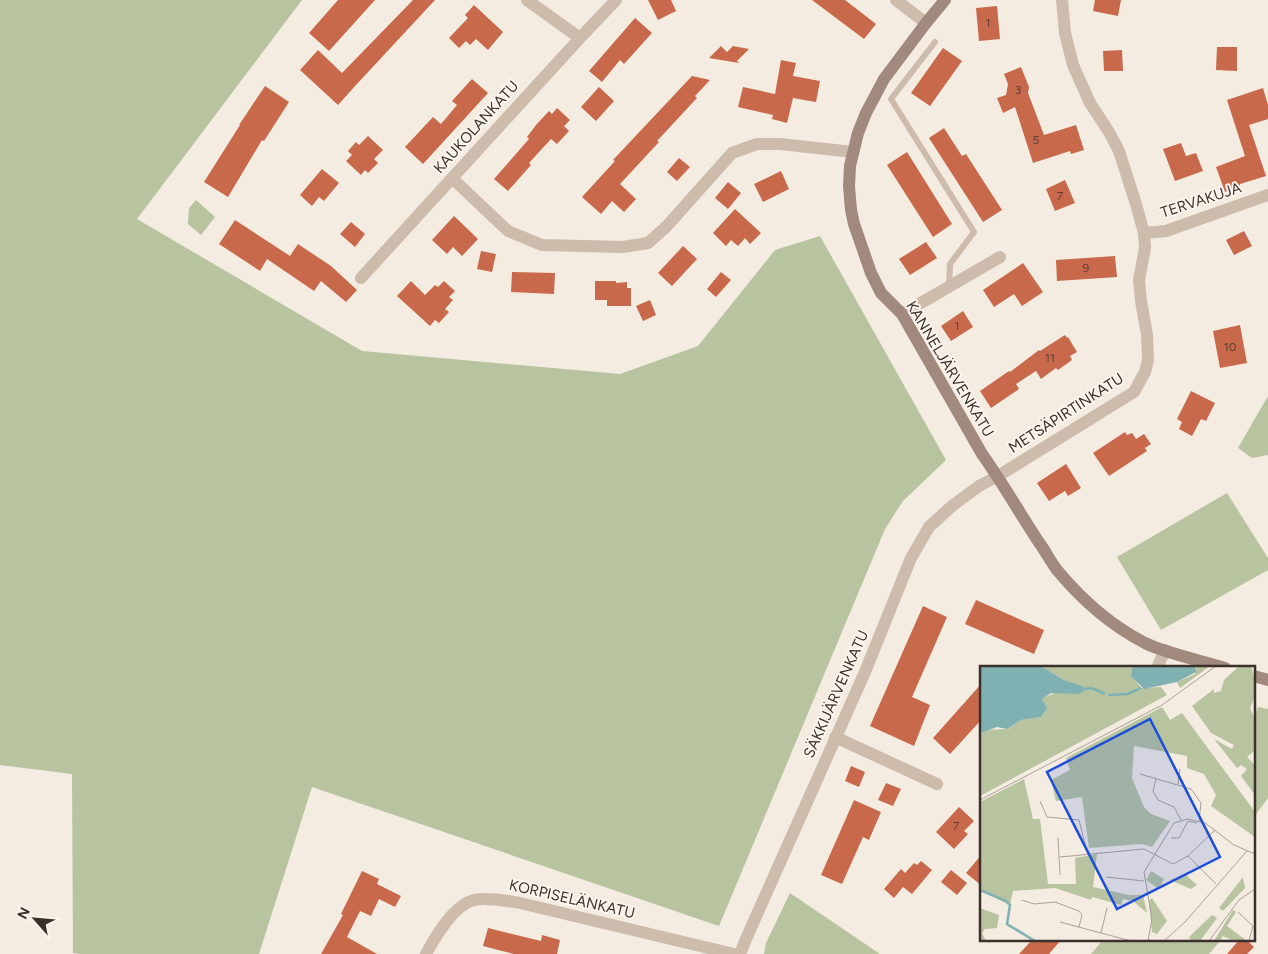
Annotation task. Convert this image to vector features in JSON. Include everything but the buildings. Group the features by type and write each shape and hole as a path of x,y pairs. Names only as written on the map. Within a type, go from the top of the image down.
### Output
{"street":[{"path":"527,0 580,38"},
{"name":"KAUKOLANKATU","path":"361,278 616,0"},
{"path":"896,0 926,23"},
{"name":"KANNELJÄRVENKATU","path":"945,0 884,79 858,132 850,166 851,210 871,273 881,293 902,314 982,454 998,476 1020,513 1056,568 1086,602 1120,629 1146,643 1218,666"},
{"name":"METSÄPIRTINKATU","path":"998,476 1134,392 1145,372 1148,360 1147,335 1139,280 1145,248 1144,233 1119,151 1090,103 1073,65 1065,33 1062,0"},
{"path":"452,178 508,231 542,245 623,247 648,243 666,227 732,153 757,144 853,152"},
{"name":"TERVAKUJA","path":"1144,233 1166,231 1268,195"},
{"path":"902,314 1000,257"},
{"name":"SÄKKIJÄRVENKATU","path":"740,954 864,672 911,558 929,527 952,506 979,486 998,476"},
{"path":"1158,666 1165,650"},
{"path":"835,737 937,784"},
{"name":"KORPISELÄNKATU","path":"426,954 452,914 473,900 498,899 734,954"}],"lane":[{"path":"935,42 891,99 974,232 950,264 949,286"}],"green space":[{"path":"0,0 302,0 137,219 362,351 620,374 698,346 775,250 820,236 946,460 903,501 885,529 719,926 312,787 259,954 73,953 72,774 0,765"},
{"path":"196,200 215,217 201,235 188,224 189,208"},
{"path":"1268,396 1268,455 1252,458 1238,448"},
{"path":"1227,493 1268,558 1268,570 1161,630 1117,557"},
{"path":"1258,707 1268,709 1268,798 1256,814 1256,712"},
{"path":"790,893 880,954 764,954 766,943"},
{"path":"1101,942 1219,942 1209,954 1091,954"}]}
